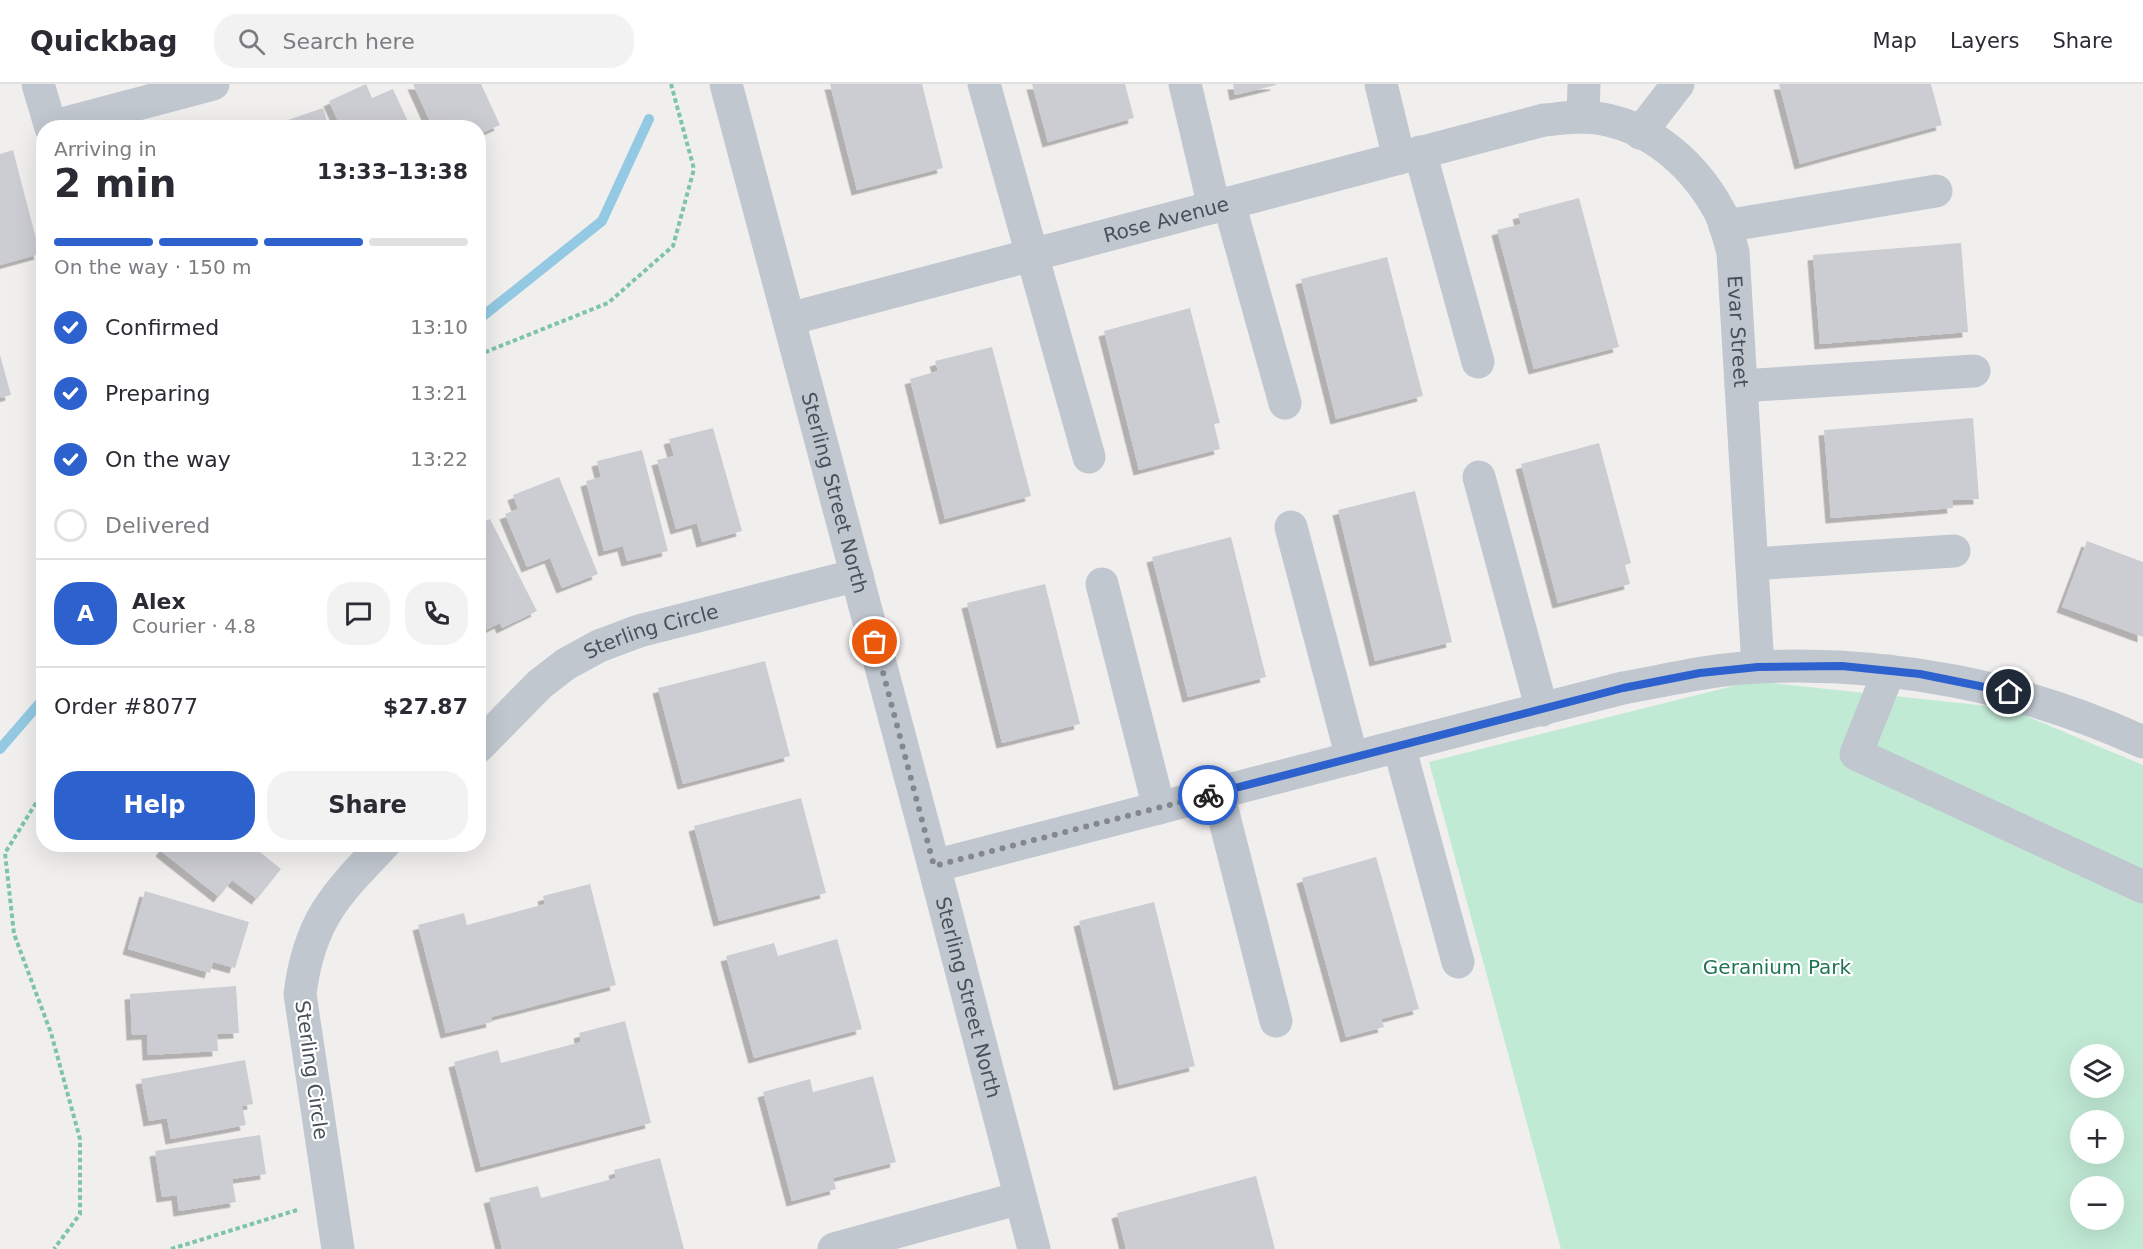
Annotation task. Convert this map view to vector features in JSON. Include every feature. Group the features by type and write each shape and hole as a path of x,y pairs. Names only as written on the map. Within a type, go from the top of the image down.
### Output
{"street":[{"path":"38,84 49,120"},
{"path":"77,120 213,84"},
{"name":"Sterling Street North","path":"726,84 1034,1249"},
{"path":"984,84 1089,457"},
{"path":"1185,84 1285,403"},
{"path":"1381,84 1410,155 1478,363"},
{"path":"1582,117 1584,84"},
{"path":"1640,133 1678,84"},
{"name":"Evar Street","path":"1544,120 1582,117 1621,124 1654,139 1675,153 1701,181 1721,214 1733,252 1758,667"},
{"name":"Rose Avenue","path":"789,319 1544,120"},
{"path":"1725,226 1936,191"},
{"path":"1741,386 1974,371"},
{"path":"1479,477 1542,710"},
{"path":"1291,527 1352,758"},
{"path":"1752,564 1954,551"},
{"name":"Sterling Circle","path":"486,739 540,684 566,664 599,646 639,631 857,575"},
{"path":"1102,584 1159,808"},
{"path":"934,866 1623,688 1758,667 1842,666 1920,674 2009,692 2143,742"},
{"path":"1889,671 1856,754 2143,887"},
{"path":"1399,746 1458,963"},
{"path":"1218,793 1276,1021"},
{"name":"Sterling Circle","path":"338,1249 300,994 304,963 313,936 327,909 344,886 376,852"},
{"path":"834,1249 1020,1198"}],"path":[{"path":"486,352 608,303 673,246 694,169 670,84"},
{"path":"36,803 5,853 14,934 51,1033 80,1139 80,1214 54,1249"},
{"path":"171,1249 287,1214 330,1196"}],"green space":[{"name":"Geranium Park","path":"1753,681 2007,708 2143,765 2143,1249 1561,1249 1429,762"}],"building":[{"path":"366,84 372,98 393,89 407,120 337,120 329,101"},
{"path":"413,84 481,84 500,125 486,131 486,120 429,120"},
{"path":"830,84 922,84 943,168 857,190"},
{"path":"1032,84 1125,84 1134,118 1048,142"},
{"path":"1233,84 1276,84 1276,85 1235,95"},
{"path":"1779,84 1931,84 1942,125 1800,164"},
{"path":"323,108 327,120 288,120"},
{"path":"13,150 36,239 36,255 0,265 0,154"},
{"path":"1579,198 1619,347 1534,369 1497,230 1521,224 1518,214"},
{"path":"1961,243 1968,332 1820,344 1813,255"},
{"path":"1387,257 1423,396 1336,419 1301,279"},
{"path":"1190,308 1220,423 1214,424 1220,449 1139,470 1104,331"},
{"path":"992,347 1031,496 945,519 910,379 938,371 935,361"},
{"path":"0,355 11,395 0,398"},
{"path":"1973,418 1979,499 1952,500 1953,508 1831,518 1824,430"},
{"path":"713,428 742,531 702,542 697,523 676,529 657,460 674,456 669,439"},
{"path":"1599,443 1631,563 1625,565 1630,584 1558,603 1521,464"},
{"path":"642,450 668,551 627,561 623,546 604,551 586,481 601,477 597,461"},
{"path":"559,477 598,574 562,588 550,558 527,567 505,514 518,509 513,495"},
{"path":"1415,491 1452,642 1375,661 1338,510"},
{"path":"490,519 537,611 502,628 500,623 486,630 486,521"},
{"path":"1231,537 1266,677 1188,697 1152,557"},
{"path":"2087,541 2143,562 2143,637 2062,607"},
{"path":"1045,584 1080,724 1002,743 967,603"},
{"path":"765,661 790,756 683,784 658,688"},
{"path":"801,798 826,893 719,921 694,826"},
{"path":"162,852 260,852 281,869 257,899 232,880 219,897"},
{"path":"1376,857 1419,1009 1381,1019 1384,1027 1346,1037 1302,878"},
{"path":"590,884 616,985 491,1017 492,1022 446,1033 418,925 464,913 467,925 545,904 543,896"},
{"path":"145,891 249,922 235,968 213,962 210,973 128,949"},
{"path":"1154,902 1195,1066 1119,1085 1079,921"},
{"path":"837,939 862,1029 754,1058 726,956 774,943 778,956"},
{"path":"236,986 239,1033 217,1034 218,1051 148,1055 147,1034 132,1035 130,994"},
{"path":"625,1021 651,1123 481,1167 454,1062 498,1050 501,1063 581,1042 579,1033"},
{"path":"245,1060 253,1104 242,1106 246,1125 171,1139 167,1118 149,1121 141,1079"},
{"path":"873,1076 896,1162 833,1178 836,1189 792,1201 763,1092 810,1079 813,1092"},
{"path":"260,1135 266,1174 232,1179 236,1202 179,1211 177,1195 162,1197 155,1151"},
{"path":"660,1158 684,1249 502,1249 489,1198 538,1186 541,1198 616,1178 614,1170"},
{"path":"1256,1176 1275,1249 1126,1249 1117,1213"}],"waterway":[{"path":"486,314 602,221 649,119"},
{"path":"0,749 36,707"}],"way so far":[{"path":"875,642 934,866 1208,795"}],"route":[{"path":"1208,795 1623,688 1700,673 1758,667 1842,666 1920,674 2009,692"}]}
